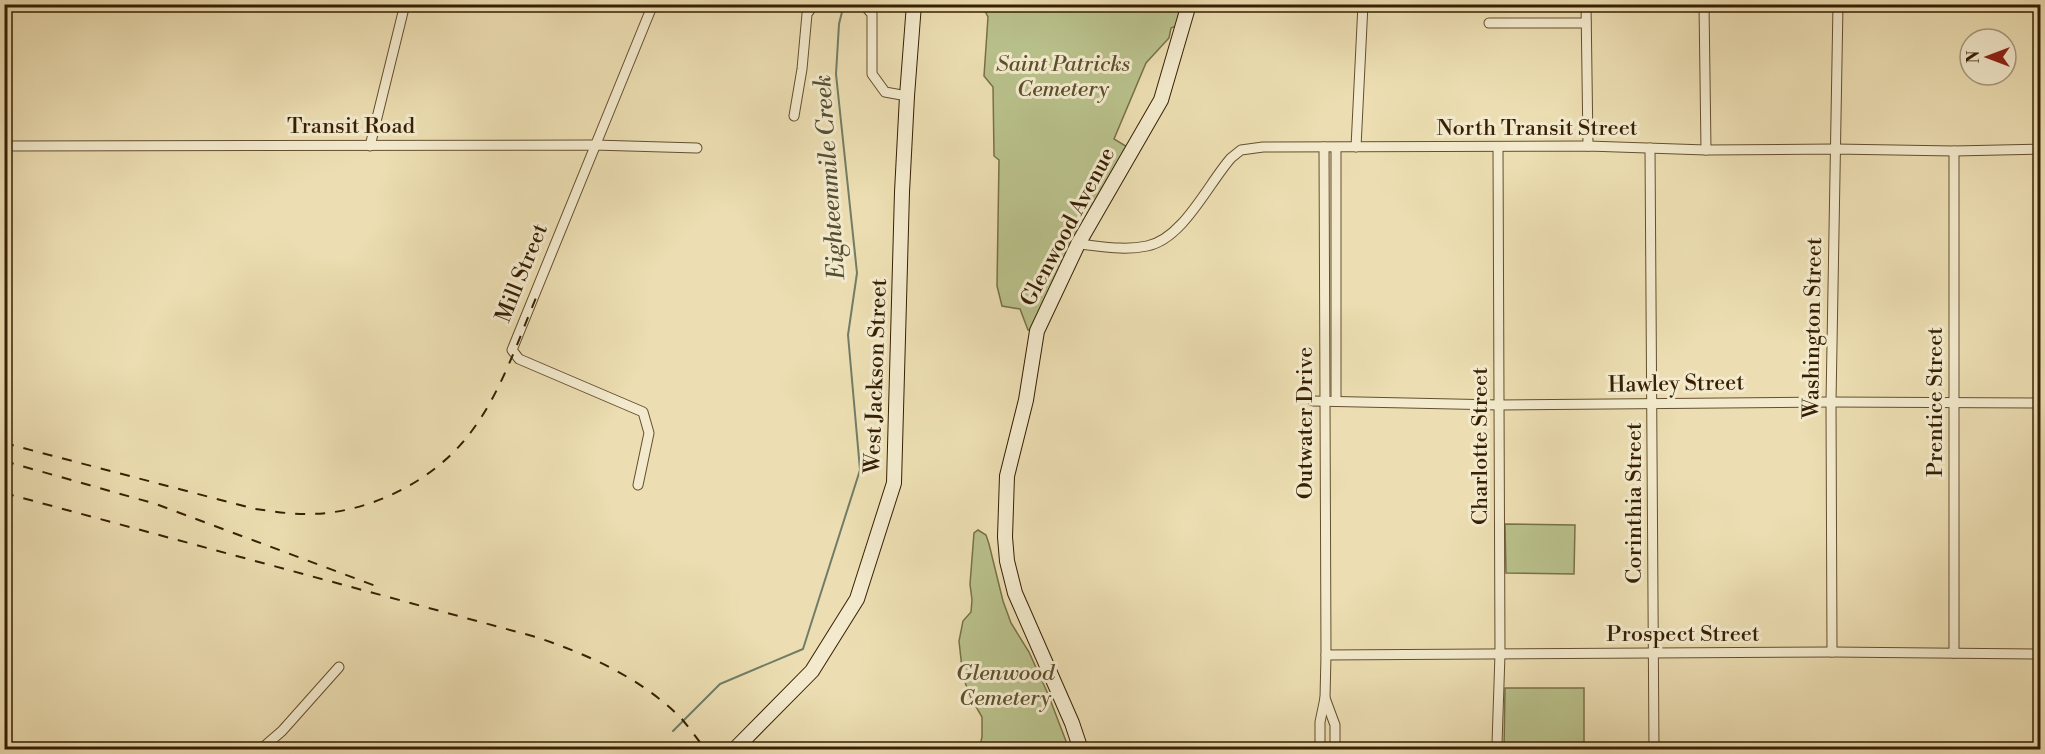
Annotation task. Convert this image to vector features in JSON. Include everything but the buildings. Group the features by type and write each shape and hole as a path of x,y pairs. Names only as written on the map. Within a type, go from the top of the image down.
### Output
{"street":[{"path":"370,146 405,4"},
{"name":"Mill Street","path":"638,485 649,433 643,412 519,359 512,350 653,4"},
{"path":"794,116 802,69 807,14 814,4"},
{"path":"863,4 872,14 872,74 885,92 907,96"},
{"name":"West Jackson Street","path":"734,750 812,671 857,599 894,483 907,96 914,4"},
{"name":"Glenwood Avenue","path":"1081,750 1072,723 1015,592 1007,561 1005,537 1007,476 1030,400 1037,331 1078,244 1161,100 1189,4"},
{"path":"1356,147 1363,4"},
{"path":"1586,4 1588,146"},
{"path":"1704,4 1706,150"},
{"name":"Washington Street","path":"1832,652 1831,402 1838,4"},
{"path":"1489,23 1586,23"},
{"name":"Transit Road","path":"4,146 594,145 697,148"},
{"name":"North Transit Street","path":"1078,244 1136,248 1160,242 1180,225 1225,164 1241,150 1263,147 1588,146 1706,150 1954,151 2040,149"},
{"name":"Outwater Drive","path":"1320,750 1326,655 1324,147"},
{"name":"Outwater Drive","path":"1336,148 1336,401"},
{"name":"Charlotte Street","path":"1497,744 1500,654 1498,148"},
{"name":"Corinthia Street","path":"1650,148 1654,750"},
{"name":"Prentice Street","path":"1954,151 1954,653"},
{"name":"Hawley Street","path":"1313,401 1500,405 2040,403"},
{"name":"Prospect Street","path":"1326,655 1832,652 2040,654"},
{"path":"260,750 282,731 339,667"},
{"name":"Outwater Drive","path":"1325,698 1335,725 1335,750"}],"green space":[{"name":"Saint Patricks Cemetery","path":"982,5 1184,5 1179,25 1171,28 1169,38 1146,63 1114,139 1129,148 1045,298 1035,329 1028,330 1020,309 1002,306 997,286 999,160 994,156 993,87 984,76 988,17"},
{"path":"1505,524 1575,525 1574,574 1506,573"},
{"name":"Glenwood Cemetery","path":"978,530 986,535 1011,623 1029,652 1069,749 979,749 982,737 982,717 963,677 959,641 963,621 971,612 970,584 974,533"},
{"path":"1505,688 1584,688 1584,749 1504,749"}],"waterway":[{"name":"Eighteenmile Creek","path":"673,731 720,684 803,649 860,470 848,335 857,273 836,74 839,24 844,4"},
{"name":"Eighteenmile Creek","path":"661,750 663,746"}],"railway":[{"path":"4,443 255,509 305,514 351,509 397,492 438,466 456,450 492,400 538,293"},
{"path":"4,461 156,504 381,588"},
{"path":"4,493 556,644 594,660 648,690 680,717 706,750"}]}
